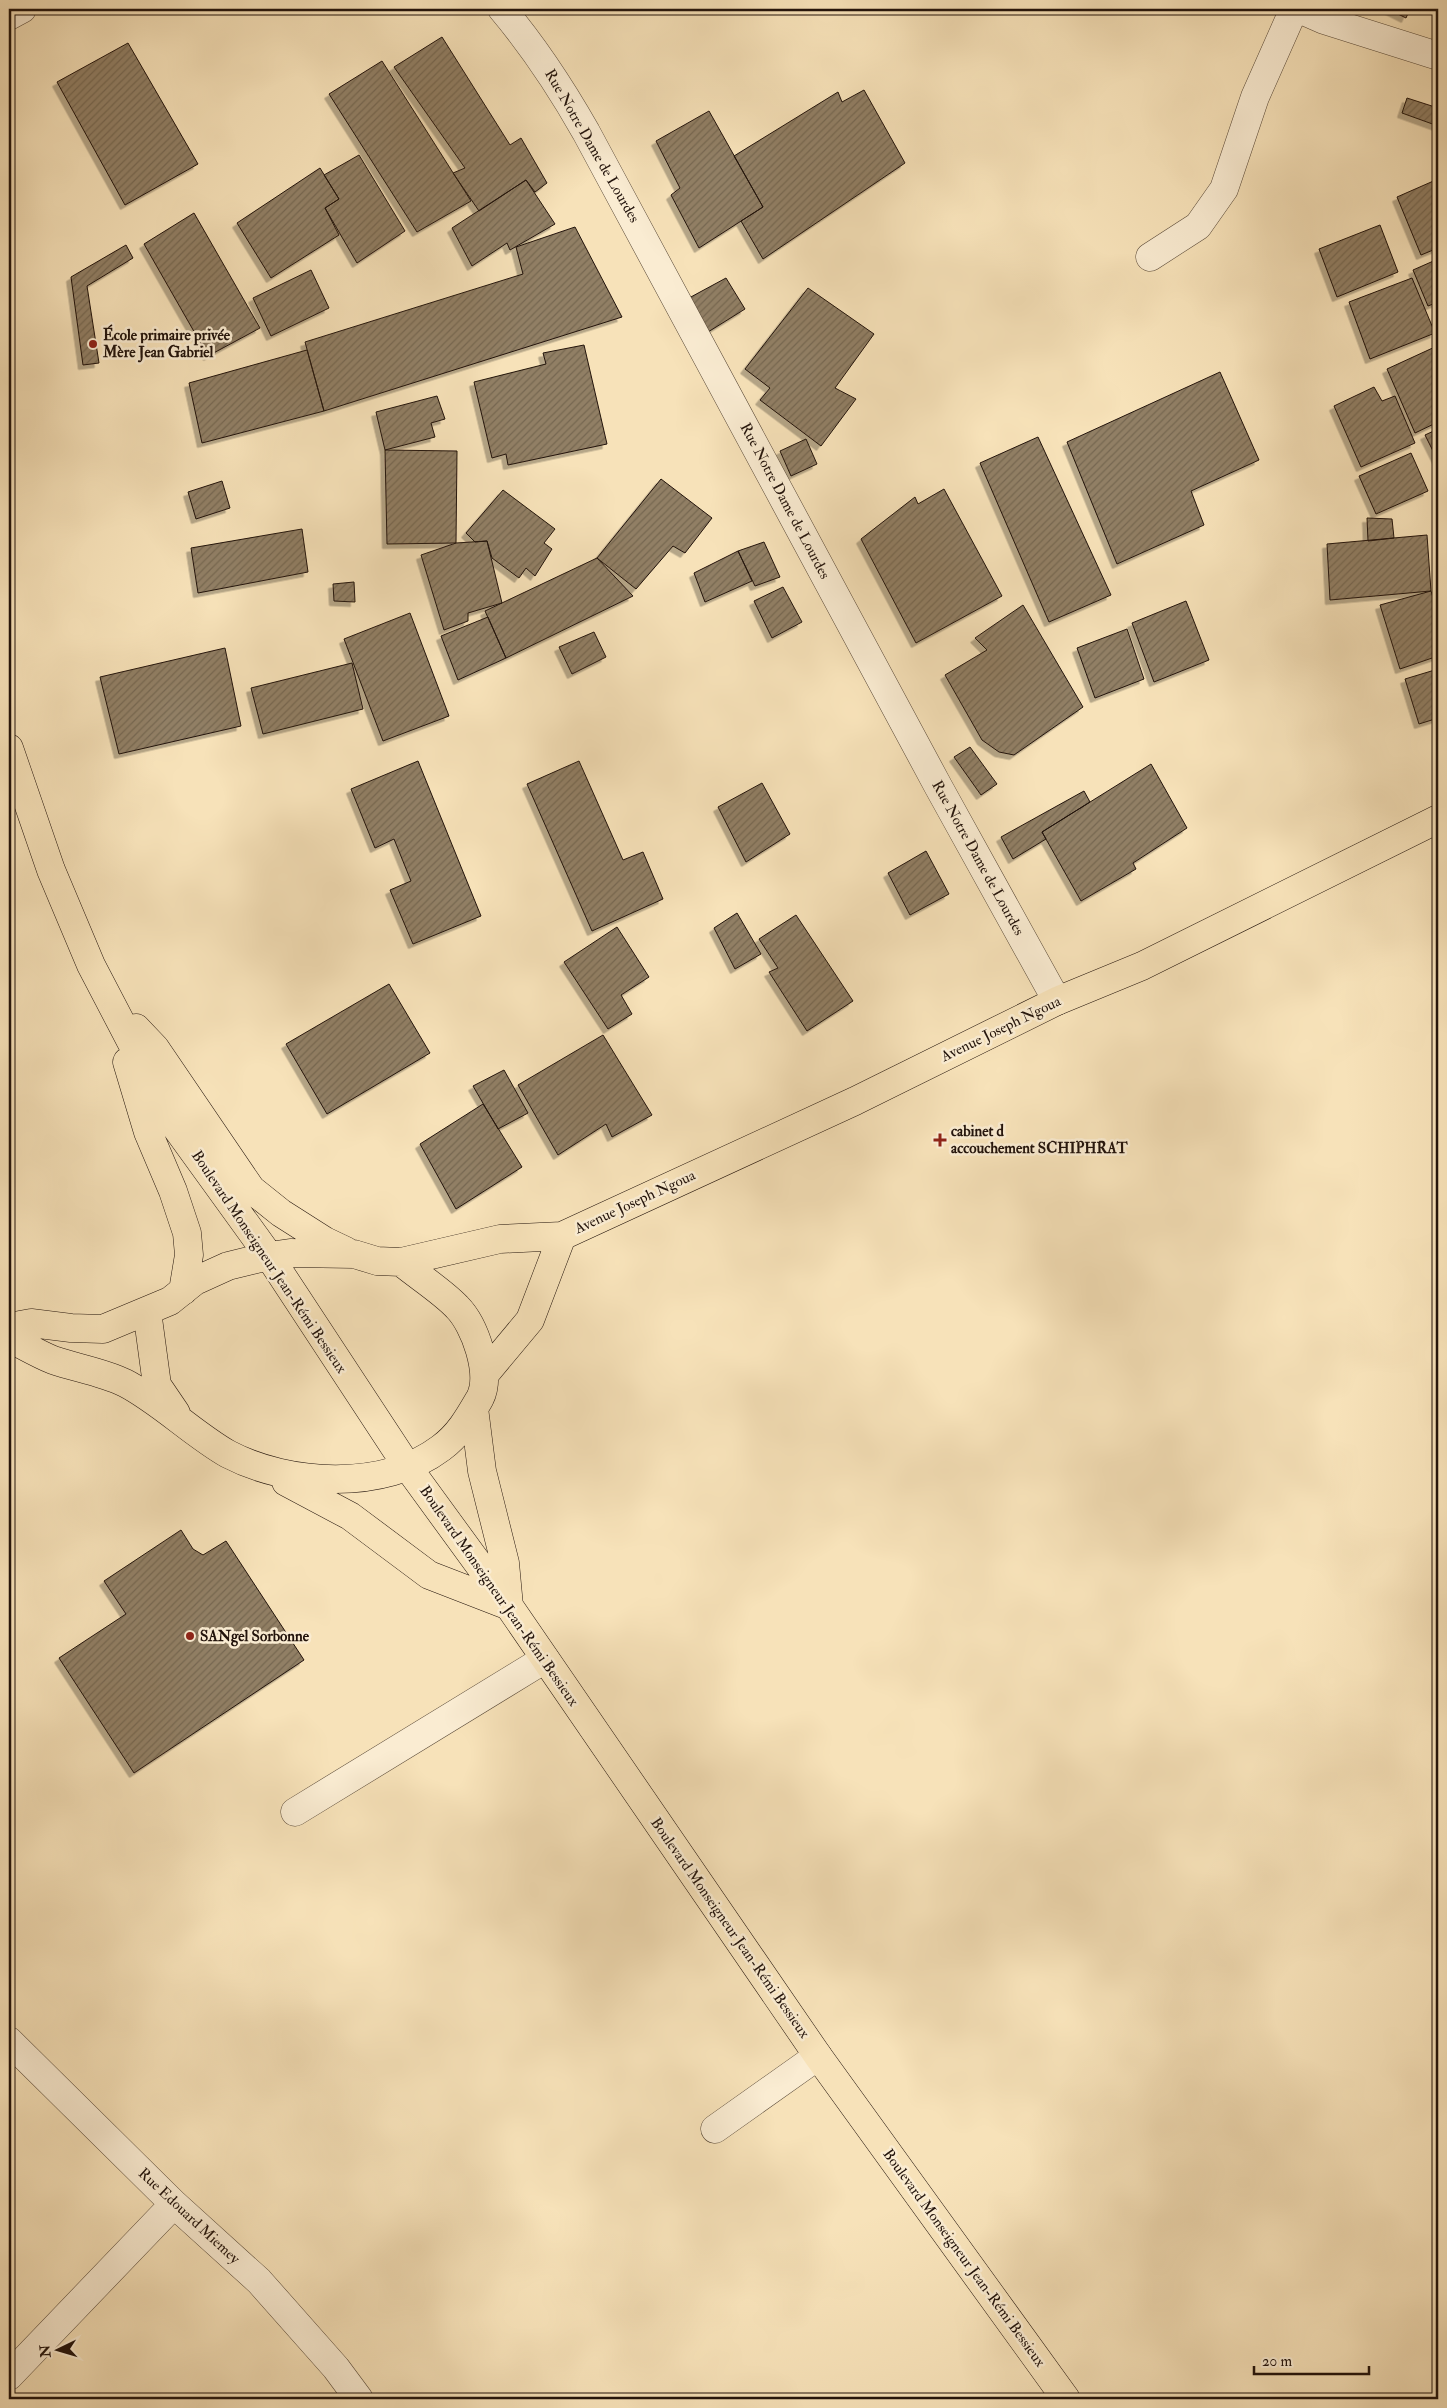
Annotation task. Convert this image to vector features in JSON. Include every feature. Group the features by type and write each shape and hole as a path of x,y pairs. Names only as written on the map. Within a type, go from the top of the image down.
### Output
{"main road":[{"name":"Boulevard Monseigneur Jean-Rémi Bessieux","path":"9,748 51,870 91,965 175,1126 269,1256 407,1466 509,1606 818,2056 1066,2399"},
{"name":"Avenue Joseph Ngoua","path":"562,1236 855,1101 1057,1002 1142,966 1438,819"},
{"path":"108,998 155,1048 251,1189 281,1213 325,1241 354,1254 376,1261 401,1262 500,1239 562,1236 530,1320 485,1374"},
{"path":"108,998 148,1132 173,1191 187,1233 189,1255 184,1291"},
{"path":"9,1327 31,1324 103,1329 170,1301 195,1281 228,1266 290,1253 354,1254"},
{"path":"264,1470 318,1480 357,1479 407,1466 441,1449 464,1427 483,1392 485,1374 476,1338 458,1307 401,1262"},
{"path":"147,1311 157,1385 170,1407 195,1431"},
{"path":"9,1338 50,1359 125,1383 228,1453 350,1516 430,1575 509,1606 505,1563 482,1471 474,1408"}],"street":[{"path":"9,16 22,9"},
{"name":"Rue Notre Dame de Lourdes","path":"502,9 532,45 556,79 586,132 938,786 1057,1002"},
{"path":"1150,257 1198,226 1224,189 1255,97 1294,9"},
{"path":"1300,9 1324,20 1438,56"},
{"path":"295,1812 544,1659"},
{"name":"Rue Edouard Miemey","path":"9,2041 174,2204 259,2282 336,2368 358,2399"},
{"path":"715,2129 818,2056"},
{"path":"9,2376 174,2204"}],"building":[{"path":"1388,9 1410,9 1406,18"},
{"path":"442,37 510,145 521,138 547,183 535,192 526,180 479,211 453,173 465,168 394,67"},
{"path":"128,43 198,164 125,205 57,82"},
{"path":"382,61 471,201 417,232 329,94"},
{"path":"864,90 905,163 763,259 741,221 763,207 734,156 838,92 842,102"},
{"path":"1407,98 1438,108 1438,126 1402,113"},
{"path":"709,111 763,207 699,248 671,195 680,188 656,141"},
{"path":"359,155 405,231 357,263 325,208 339,199 324,175"},
{"path":"320,168 339,199 325,208 339,235 271,278 237,223"},
{"path":"1438,179 1438,248 1421,255 1397,197"},
{"path":"526,180 555,224 510,250 507,243 472,266 452,228"},
{"path":"194,213 260,328 208,356 144,244"},
{"path":"1380,225 1398,272 1337,297 1319,249"},
{"path":"575,227 622,317 324,411 305,342 523,274 516,247"},
{"path":"126,245 133,258 87,286 99,363 83,365 71,277"},
{"path":"1438,259 1438,302 1428,306 1413,270"},
{"path":"311,270 329,308 271,336 253,298"},
{"path":"726,278 745,309 708,332 689,298"},
{"path":"1412,278 1435,333 1370,359 1349,302"},
{"path":"808,288 874,334 835,388 856,399 821,446 760,400 770,388 745,369"},
{"path":"584,345 607,444 508,465 506,454 492,458 474,382 546,364 543,353"},
{"path":"1437,346 1438,422 1415,433 1387,369"},
{"path":"307,350 324,411 202,443 189,383"},
{"path":"1220,372 1259,460 1191,491 1204,525 1117,564 1067,442"},
{"path":"1374,387 1382,401 1395,396 1415,443 1361,467 1334,406"},
{"path":"437,396 445,419 431,423 435,437 385,450 376,412"},
{"path":"1438,429 1438,461 1425,435"},
{"path":"1038,437 1111,595 1049,622 980,463"},
{"path":"806,439 817,464 791,476 780,451"},
{"path":"385,450 457,451 456,543 387,544"},
{"path":"1411,453 1428,491 1376,514 1359,476"},
{"path":"661,479 712,518 685,553 673,546 636,589 597,558"},
{"path":"222,481 230,508 196,519 188,492"},
{"path":"944,489 1002,596 916,643 861,539 915,497 918,504"},
{"path":"503,490 555,529 544,543 552,549 535,576 526,568 519,578 492,558 487,541 475,542 466,533"},
{"path":"1367,518 1392,519 1394,538 1368,541"},
{"path":"302,529 308,572 198,593 191,548"},
{"path":"1427,535 1431,591 1330,600 1327,544"},
{"path":"487,541 502,603 468,613 468,621 444,630 421,555 456,543"},
{"path":"764,542 780,577 755,586 738,551"},
{"path":"738,551 752,581 705,602 694,573"},
{"path":"597,558 633,596 506,658 485,611"},
{"path":"354,582 355,602 334,601 333,584"},
{"path":"783,587 802,622 772,638 754,601"},
{"path":"1431,591 1438,614 1438,656 1400,669 1380,605"},
{"path":"1186,601 1209,660 1154,682 1132,623"},
{"path":"1023,605 1083,707 1014,755 999,752 982,740 945,675 987,650 975,638"},
{"path":"410,613 449,716 383,741 344,639"},
{"path":"488,617 506,658 458,680 441,636"},
{"path":"1127,629 1144,679 1095,698 1077,648"},
{"path":"594,632 606,657 572,674 559,647"},
{"path":"225,648 241,726 119,754 100,677"},
{"path":"352,663 363,709 263,734 251,688"},
{"path":"1438,669 1438,718 1419,724 1405,679"},
{"path":"970,747 997,784 981,795 954,757"},
{"path":"418,761 481,916 413,944 390,890 411,881 394,839 375,848 351,789"},
{"path":"579,761 623,860 643,852 663,899 592,931 527,784"},
{"path":"1151,764 1187,828 1133,863 1136,869 1081,901 1042,832"},
{"path":"762,783 790,834 746,862 718,807"},
{"path":"1084,791 1090,802 1042,832 1046,839 1013,859 1001,837"},
{"path":"926,851 949,894 910,915 888,873"},
{"path":"737,913 761,954 735,969 714,928"},
{"path":"796,915 853,1001 807,1031 769,972 778,968 759,939"},
{"path":"617,927 649,977 621,995 632,1014 608,1029 564,962"},
{"path":"389,984 430,1053 327,1114 286,1044"},
{"path":"603,1035 652,1115 612,1137 606,1124 558,1155 518,1085"},
{"path":"504,1070 528,1113 498,1129 473,1086"},
{"path":"483,1104 522,1167 456,1209 420,1144"},
{"name":"SANgel Sorbonne","path":"181,1530 193,1549 203,1555 226,1541 304,1660 134,1773 59,1658 126,1614 104,1581"}],"place":[{"name":"École primaire privée Mère Jean Gabriel","path":"93,344"},
{"name":"cabinet d accouchement SCHIPHRAT","path":"940,1140"},
{"name":"SANgel Sorbonne","path":"190,1636"}]}
